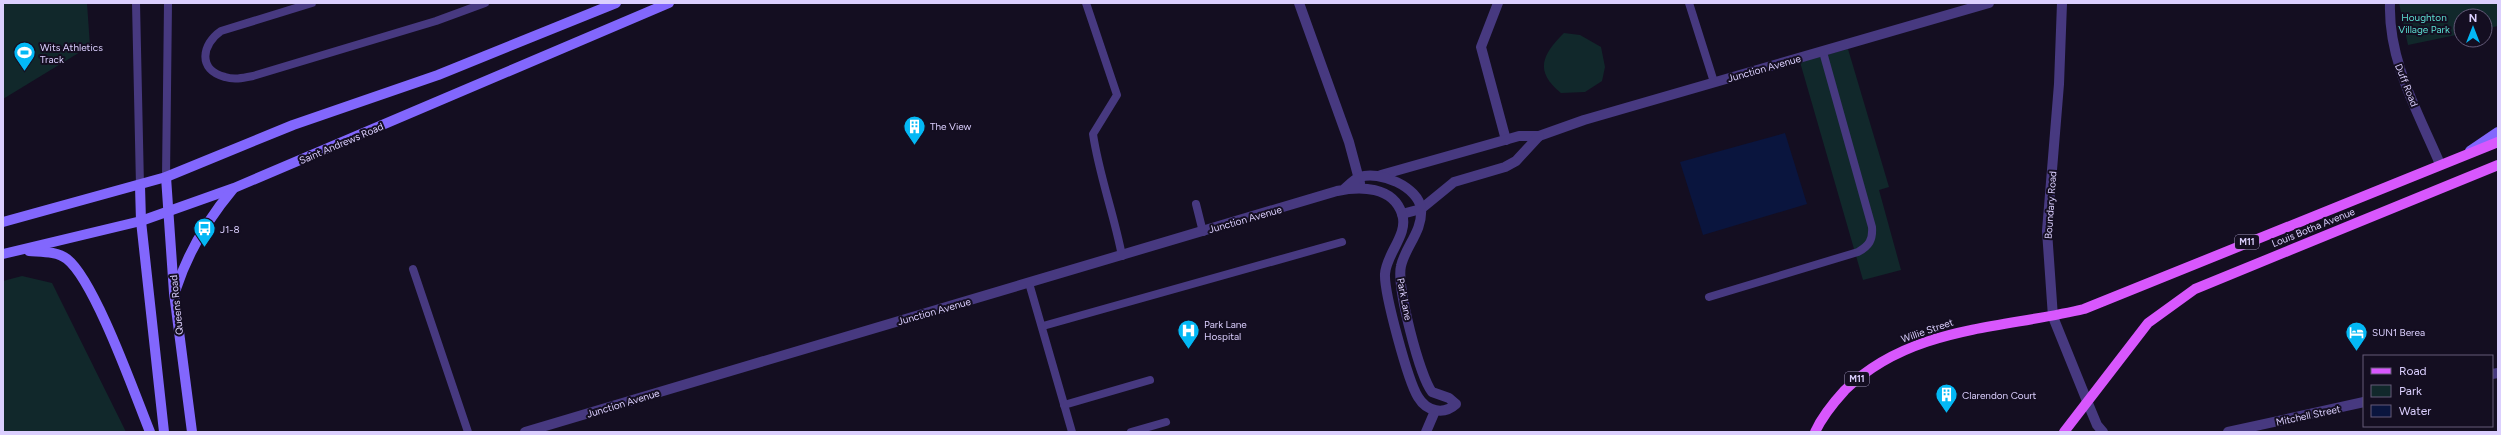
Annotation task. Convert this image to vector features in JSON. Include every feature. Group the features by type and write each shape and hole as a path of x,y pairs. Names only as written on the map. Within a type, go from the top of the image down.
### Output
{"main road":[{"path":"3,222 140,186 166,177 293,125 438,75 616,3"},
{"name":"Saint Andrews Road","path":"3,254 141,221 234,188 669,3"},
{"path":"2464,155 2498,132"},
{"name":"Louis Botha Avenue","path":"2053,316 2084,309 2122,295 2440,164 2498,142"},
{"name":"Louis Botha Avenue","path":"2087,402 2148,323 2195,289 2498,165"},
{"name":"Queens Road","path":"166,177 167,213 174,293 192,432"},
{"path":"140,186 141,221 164,432"},
{"path":"174,293 190,251 214,213 234,188"},
{"path":"21,250 53,253 67,259 78,271 91,293 111,336 150,432"},
{"name":"Willie Street","path":"1815,430 1838,397 1856,379 1880,363 1914,345 1944,335 1977,328 2053,316"},
{"name":"M11","path":"2064,432 2087,402"}],"street":[{"path":"1299,3 1349,142 1362,188"},
{"path":"1498,3 1481,47 1506,140"},
{"name":"Junction Avenue","path":"1381,175 1519,136 1539,136 1584,120 1989,3"},
{"name":"Boundary Road","path":"2062,3 2059,84 2047,231 2053,316 2087,402"},
{"name":"Duff Road","path":"2390,3 2389,22 2397,63 2440,164"},
{"name":"Junction Avenue","path":"525,432 1343,190 1362,188 1383,192 1393,201 1402,214 1421,209 1454,182 1505,167 1516,161 1539,136"},
{"path":"1358,177 1381,175 1408,190 1415,197 1421,209"},
{"name":"Junction Avenue","path":"1343,190 1358,177"},
{"name":"Park Lane","path":"1402,214 1402,230 1387,263 1385,277 1403,357 1418,397 1426,406 1435,411 1450,409 1456,404 1449,398 1432,392 1424,378 1410,325 1399,274 1401,265 1418,228 1421,209"},
{"path":"2087,402 2097,425 2103,432"},
{"name":"Mitchell Street","path":"2228,432 2363,402"},
{"path":"1426,432 1435,411"}],"lane":[{"path":"136,3 140,186"},
{"path":"166,177 168,3"},
{"path":"312,3 221,31 210,38 206,45 205,58 208,66 223,77 235,79 253,76 436,21 485,3"},
{"path":"1086,3 1117,95 1093,134 1098,168 1116,225 1122,256"},
{"path":"1689,3 1714,82"},
{"path":"1709,297 1858,252 1868,247 1872,238 1872,227 1823,52"},
{"path":"1196,204 1203,232"},
{"path":"1042,326 1342,242"},
{"path":"413,268 468,432"},
{"path":"1029,284 1072,432"},
{"path":"1064,405 1150,380"},
{"path":"1131,432 1166,422"}],"green space":[{"name":"Wits Athletics Track","path":"3,3 87,3 90,46 3,99"},
{"name":"Houghton Village Park","path":"2399,3 2498,3 2498,26 2493,27 2493,8 2453,8 2453,36 2408,45"},
{"path":"1564,33 1580,35 1601,47 1605,67 1602,81 1585,92 1561,93 1552,85 1544,70 1546,56 1556,41"},
{"path":"1848,49 1889,187 1879,190 1901,270 1863,280 1800,62"},
{"path":"22,276 52,283 126,432 3,432 3,281"}],"water":[{"path":"1785,133 1807,204 1703,235 1680,162"}],"place":[{"name":"Wits Athletics Track","path":"25,72"},
{"name":"The View","path":"915,146"},
{"name":"J1-8","path":"205,248"},
{"name":"Park Lane Hospital","path":"1189,350"},
{"name":"SUN1 Berea","path":"2357,352"},
{"name":"Clarendon Court","path":"1947,414"}]}
